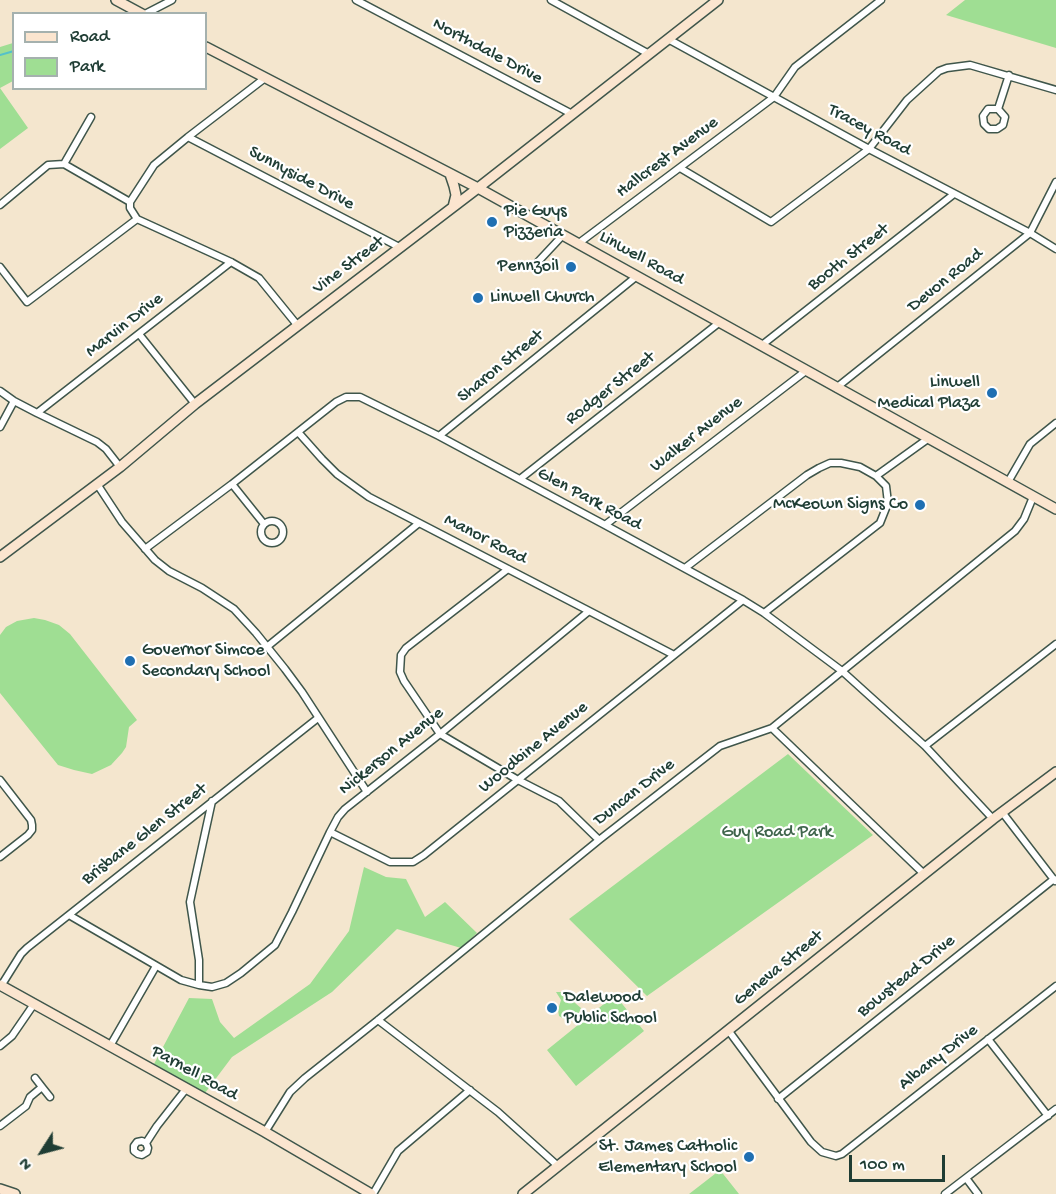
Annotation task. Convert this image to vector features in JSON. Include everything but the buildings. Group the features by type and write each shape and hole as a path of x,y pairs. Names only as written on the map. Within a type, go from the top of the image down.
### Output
{"main road":[{"path":"116,0 139,12"},
{"name":"Vine Street","path":"0,557 120,467 195,404 401,248 718,0"},
{"name":"Linwell Road","path":"207,48 478,188 1056,509"},
{"path":"450,174 456,195 453,207"},
{"name":"Geneva Street","path":"523,1194 993,819 1056,772"},
{"name":"Parnell Road","path":"1,986 372,1194"},
{"path":"0,1189 15,1194"}],"street":[{"path":"147,12 172,0"},
{"name":"Northdale Drive","path":"356,0 572,114"},
{"path":"551,0 649,54"},
{"name":"Hallcrest Avenue","path":"579,243 774,97 795,67 881,0"},
{"name":"Tracey Road","path":"668,39 1056,249"},
{"path":"680,168 771,222 869,148 908,100 939,71 970,64 1056,90"},
{"path":"998,109 1009,75"},
{"path":"266,78 154,165 130,202 130,208 137,219 231,262 259,278 298,326"},
{"path":"64,165 91,117"},
{"name":"Sunnyside Drive","path":"188,137 401,248"},
{"path":"0,205 48,165 64,165 130,202"},
{"name":"Devon Road","path":"836,387 1030,233 1056,182"},
{"name":"Booth Street","path":"762,345 954,194"},
{"path":"0,267 27,302 137,219"},
{"path":"535,265 563,235"},
{"name":"Marvin Drive","path":"37,413 231,262"},
{"name":"Sharon Street","path":"439,436 638,276"},
{"name":"Rodger Street","path":"520,479 720,322"},
{"path":"139,334 195,404"},
{"name":"Walker Avenue","path":"605,525 807,370"},
{"path":"0,391 37,413 97,442 106,449 120,467"},
{"name":"Glen Park Road","path":"145,549 336,402 346,397 360,397 520,479 764,613 842,671 926,746 993,819"},
{"path":"0,427 14,400"},
{"path":"1008,482 1030,444 1056,423"},
{"name":"Manor Road","path":"298,432 322,459 355,488 369,497 674,655"},
{"path":"876,476 929,438"},
{"path":"685,568 819,468 830,463 842,463 860,467 876,476 886,486 888,503 880,523 764,613"},
{"path":"97,484 122,522 155,560 169,571 202,588 234,609 268,646 367,792"},
{"path":"232,484 264,524"},
{"name":"Duncan Drive","path":"265,1132 290,1092 305,1078 599,840 720,746 772,728 1016,531 1024,519 1033,496"},
{"path":"268,646 419,523"},
{"path":"508,569 406,648 401,655 400,672 440,734 518,780 559,801 599,840"},
{"name":"Woodbine Avenue","path":"330,832 390,862 413,861 743,600"},
{"name":"Nickerson Avenue","path":"199,985 212,987 226,983 275,945 330,832 345,808 440,734 589,611"},
{"path":"926,746 1056,644"},
{"name":"Brisbane Glen Street","path":"1,986 21,954 318,718"},
{"path":"772,728 924,874"},
{"path":"0,780 31,820 32,830 0,857"},
{"path":"69,915 181,980 199,985 199,960 190,902 212,801"},
{"path":"1002,813 1055,880"},
{"name":"Bowstead Drive","path":"778,1099 1055,880"},
{"path":"110,1046 156,966"},
{"name":"Albany Drive","path":"778,1099 811,1142 822,1152 836,1156 842,1154 1056,986"},
{"path":"0,1046 12,1036 34,1004"},
{"path":"378,1020 498,1112 558,1166"},
{"path":"728,1030 778,1099"},
{"path":"988,1039 1048,1116"},
{"path":"35,1078 50,1097"},
{"path":"0,1126 26,1106 30,1096 42,1087"},
{"path":"146,1143 186,1089"},
{"path":"372,1194 398,1151 470,1090"},
{"path":"945,1194 1056,1109"},
{"path":"966,1178 978,1194"}],"green space":[{"path":"965,0 1056,0 1056,48 946,15"},
{"path":"12,43 12,82 0,88 0,47"},
{"path":"0,88 28,128 0,149"},
{"path":"34,618 59,625 70,634 137,720 129,727 126,747 122,753 111,765 92,774 58,765 0,693 0,635 6,627 17,621"},
{"name":"Guy Road Park","path":"788,754 873,835 647,996 569,919"},
{"path":"364,867 386,877 406,879 425,917 445,902 477,933 461,948 397,929 332,992 232,1057 205,1093 154,1064 189,998 212,999 220,1022 234,1038 310,984 349,931"},
{"path":"556,992 562,992 581,1008 577,1017 566,1020 559,1016 561,1000"},
{"path":"615,995 644,1031 576,1086 547,1050"},
{"path":"720,1170 739,1194 689,1194"}],"waterway":[{"path":"0,55 12,52"}],"place":[{"name":"Pie Guys Pizzeria","path":"492,222"},
{"name":"Pennzoil","path":"571,267"},
{"name":"Linwell Church","path":"478,298"},
{"name":"Linwell Medical Plaza","path":"992,393"},
{"name":"McKeown Signs Co","path":"920,505"},
{"name":"Governor Simcoe Secondary School","path":"130,661"},
{"name":"Dalewood Public School","path":"552,1008"},
{"name":"St. James Catholic Elementary School","path":"749,1157"}]}
